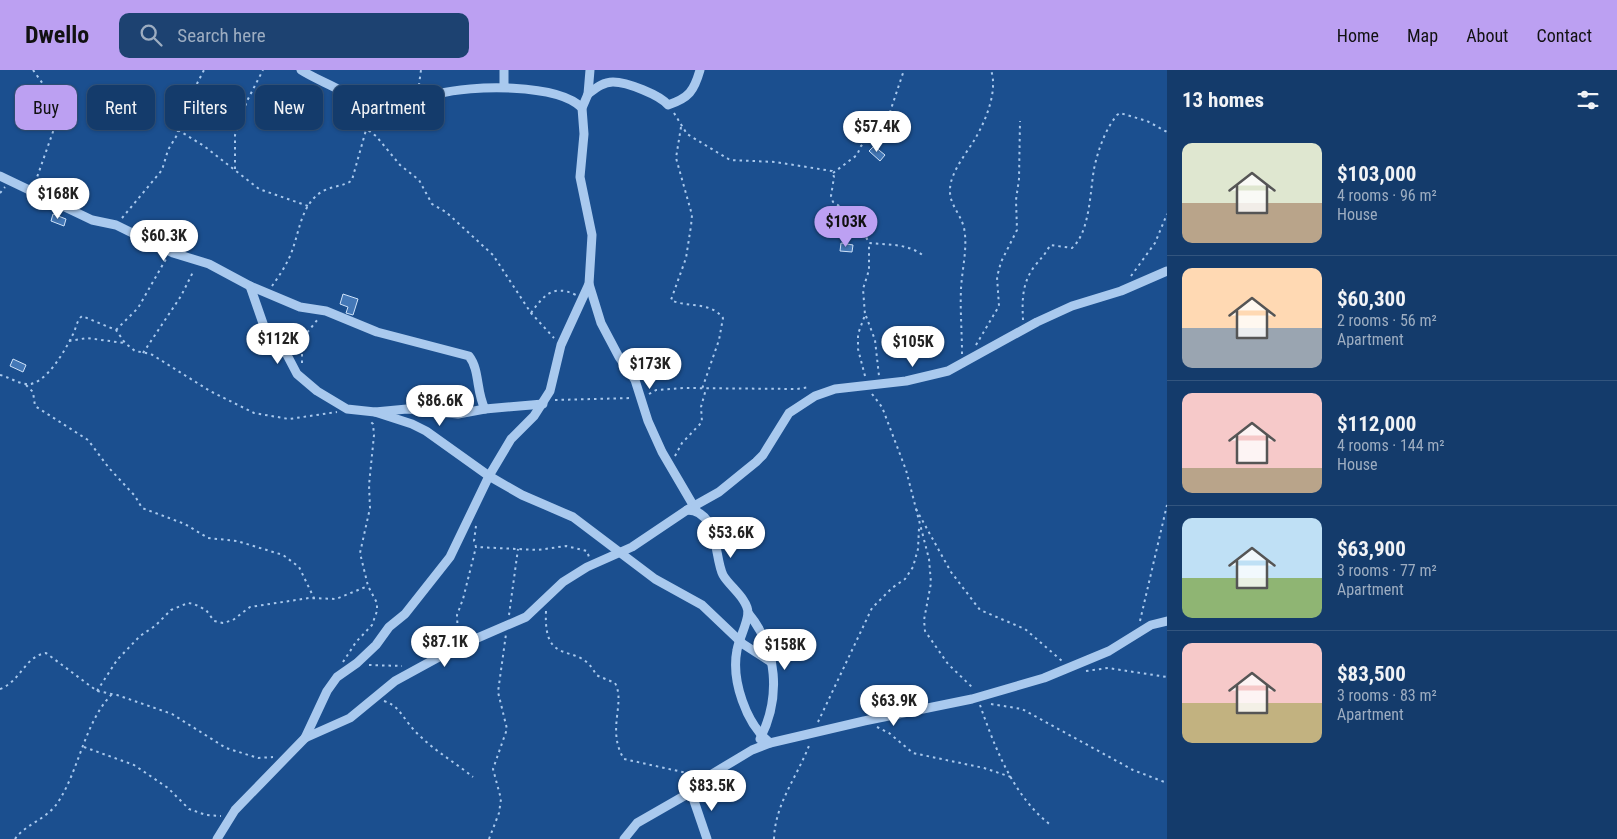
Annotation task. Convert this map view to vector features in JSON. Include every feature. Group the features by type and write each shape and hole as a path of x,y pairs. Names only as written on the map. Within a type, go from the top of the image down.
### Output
{"street":[{"path":"301,70 333,86"},
{"path":"504,70 504,87"},
{"path":"305,738 327,691 336,677 357,663 376,645 389,628 406,614 450,557 489,476 511,440 543,403 550,391 561,345 589,284 592,235 580,177 585,122 582,108 588,94 590,70"},
{"path":"588,94 606,84 625,84 641,89 668,105 680,101 690,94 700,70"},
{"path":"444,93 459,89 504,87 554,96 574,102 582,108"},
{"path":"0,176 32,190 42,198 92,220 116,226 170,251 209,264 250,286 300,307 326,311 377,332 469,356 474,365 484,408"},
{"path":"217,839 235,810 305,738 350,718 395,681 459,646 507,627 526,617 563,582 618,551 632,547 690,508 719,492 763,455 781,422 799,405 815,396 835,389 867,387 939,374 962,364 1023,330 1072,306 1121,290 1167,271"},
{"path":"589,284 601,323 618,357 635,380 639,397 662,452 672,468 690,508 699,514 711,529 718,546 724,576 745,605 748,613 759,626 772,662 774,697 762,736 752,750"},
{"path":"250,286 266,332 286,353 296,374 316,391 346,409 364,412 408,409 458,414 484,408 543,403"},
{"path":"375,412 412,424 426,431 489,476 522,495 573,517 655,579 702,605 739,641 772,662"},
{"path":"748,613 739,641 736,666 749,720 770,743"},
{"path":"624,839 637,823 690,792 707,778 752,750 770,743 978,696 1073,668 1109,651 1151,625 1167,621"},
{"path":"690,792 707,839"}],"path":[{"path":"32,190 62,109 33,70"},
{"path":"196,85 204,70"},
{"path":"235,170 235,135 262,70"},
{"path":"418,85 421,70"},
{"path":"880,384 875,340 865,315 863,289 869,270 869,243 856,217 833,202 831,196 833,173 856,155 861,146 881,128 889,115 904,70"},
{"path":"962,364 961,290 965,231 960,218 955,212 950,196 950,185 976,137 991,100 994,81 991,70"},
{"path":"668,105 681,127 691,137 730,160 784,163 826,169 833,173"},
{"path":"1023,330 1022,296 1028,275 1046,254 1050,245 1072,248 1080,240 1090,202 1097,157 1113,120 1120,114 1147,121 1167,132"},
{"path":"975,347 999,306 997,277 1001,262 1017,230 1016,200 1019,179 1020,121"},
{"path":"681,127 676,158 692,215 686,258 671,300 710,309 722,316 723,320 719,340 702,390"},
{"path":"116,226 148,185 158,176 178,130 204,146 268,194 308,206"},
{"path":"268,292 293,249 308,206 314,197 329,187 348,184 352,180 366,130 376,136 404,168 419,180 432,204 446,212 497,260 506,277 531,313 561,345"},
{"path":"1121,290 1155,242 1167,214"},
{"path":"869,243 882,242 914,249 925,258"},
{"path":"116,330 138,308 170,251"},
{"path":"143,353 181,296 194,269 195,260"},
{"path":"531,313 546,295 557,291 565,290 584,298"},
{"path":"303,366 300,357 302,339 310,326 326,311"},
{"path":"865,315 860,328 858,348 867,387 882,407 891,429 906,470 919,525 930,559 931,572 924,620 925,631 943,658 970,685 978,696"},
{"path":"0,375 26,384 38,383 45,377 69,341 82,316 116,330 125,343"},
{"path":"69,341 88,338 125,343 143,353 151,354 210,390 254,413 278,418 299,418 346,409"},
{"path":"26,384 33,392 35,406 88,440 109,468 135,496 142,508 186,524 208,538 237,541 283,555 299,567 314,598"},
{"path":"543,403 569,398 601,400 639,397 664,389 802,389 813,387"},
{"path":"672,468 675,455 682,443 702,422 700,407 706,389"},
{"path":"343,662 376,617 377,603 368,586 362,564 360,546 370,514 370,475 374,435 373,424 364,412"},
{"path":"1135,635 1145,607 1152,563 1167,505"},
{"path":"915,507 951,572 980,610 1025,629 1056,657 1073,668 1086,671 1108,668 1167,677"},
{"path":"459,646 456,615 463,599 476,546 474,541 476,523 472,511"},
{"path":"774,839 776,817 781,801 801,767 813,733 872,608 892,588 905,579 913,567 918,549 919,525"},
{"path":"476,546 547,550 566,546 583,550 589,554 587,567"},
{"path":"489,839 499,813 501,799 493,769 507,728 498,692 518,549"},
{"path":"97,691 117,660 140,636 178,606 188,603 194,604 206,610 214,621 223,623 233,620 250,607 314,598 336,599 368,586"},
{"path":"548,596 546,620 548,640 555,648 580,657 593,668 596,675 615,683 619,689 614,731 624,759 707,778"},
{"path":"0,689 12,683 32,659 46,653 52,655 97,691 112,694 172,714 234,750 266,758 290,752"},
{"path":"357,663 376,667 405,666"},
{"path":"15,839 19,833 46,816 60,800 97,711 112,694"},
{"path":"374,700 387,702 397,707 410,726 434,748 473,777"},
{"path":"1052,826 1035,813 995,747 980,702 1022,709 1133,770 1167,783"},
{"path":"864,721 889,733 913,753 984,768 1013,778"},
{"path":"84,746 134,765 168,788 189,809 206,815 217,814 229,819"}],"building":[{"path":"874,146 885,155 880,161 869,151"},
{"path":"53,214 66,219 64,226 51,221"},
{"path":"841,243 853,245 852,252 840,251"},
{"path":"343,294 358,299 353,315 346,313 348,307 340,304"},
{"path":"13,359 26,365 23,372 10,366"}]}
